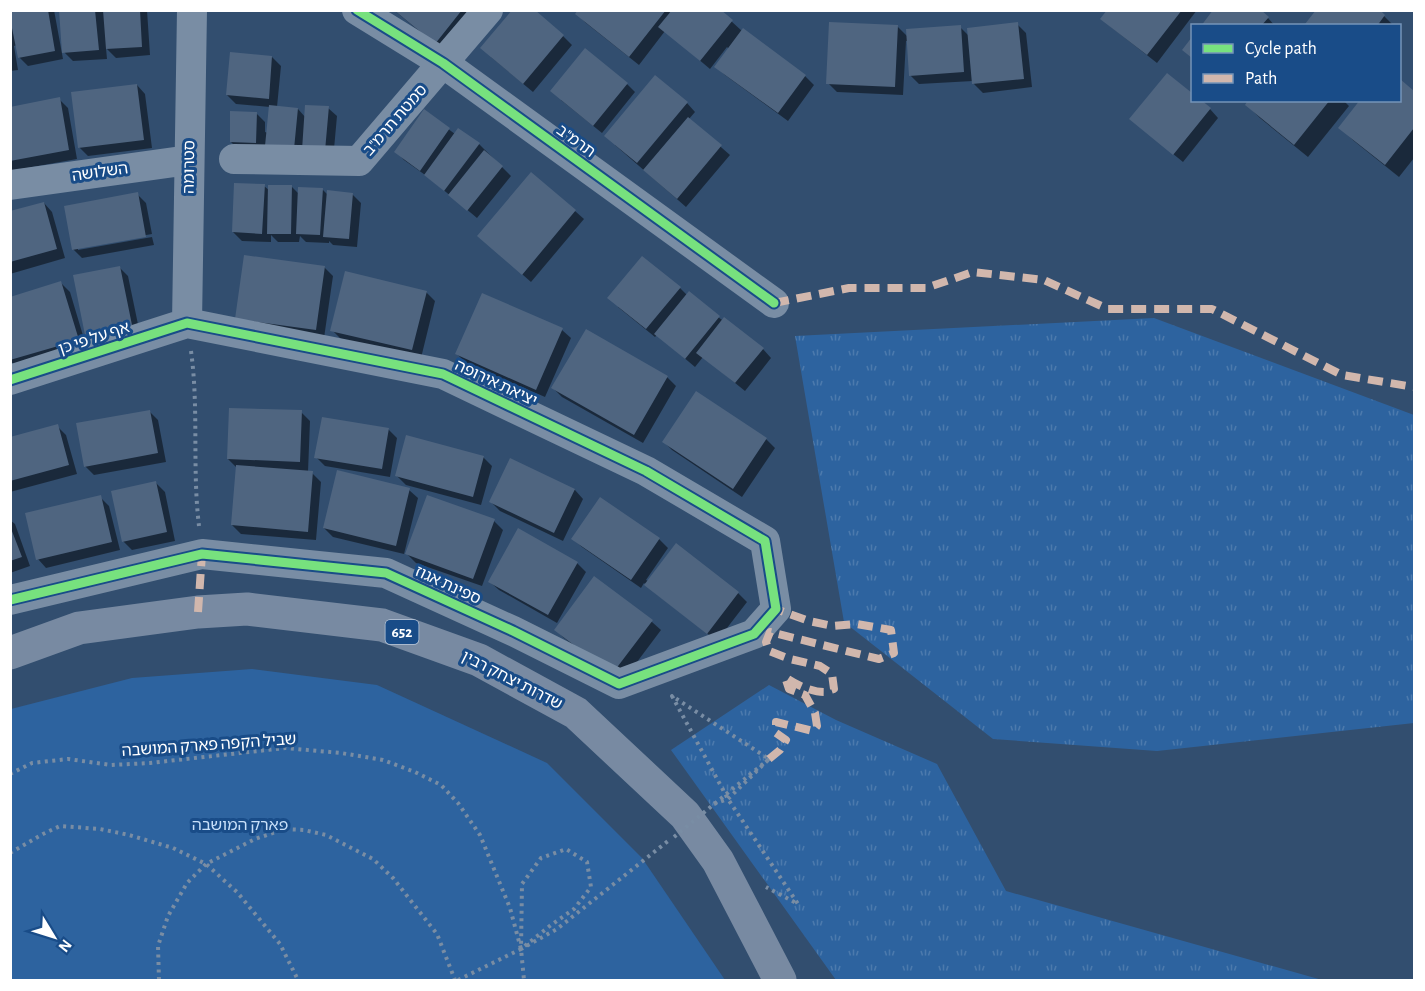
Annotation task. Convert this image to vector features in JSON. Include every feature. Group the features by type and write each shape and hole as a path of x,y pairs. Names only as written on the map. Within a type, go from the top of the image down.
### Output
{"main road":[{"name":"שדרות יצחק רבין","path":"10,653 79,628 198,612 248,609 382,625 479,660 576,713 685,815 718,861 780,981"}],"street":[{"name":"סטרומה","path":"187,323 192,10"},
{"name":"סמטת תרמ\"ב","path":"234,159 359,161 488,10"},
{"name":"תרמ\"ב","path":"360,11 443,63 774,303"},
{"name":"השלושה","path":"10,185 189,160"},
{"name":"אף על פי כן","path":"10,380 187,323"},
{"name":"יציאת אירופה","path":"187,323 443,374 646,471 765,542"},
{"name":"ספינת אגוז","path":"10,600 202,554 386,573 513,631 619,684 754,634 776,609 765,542"}],"path":[{"path":"187,323 195,376 198,522"},
{"path":"758,883 798,904 728,799 672,696 769,759"},
{"path":"685,815 728,799 769,759"},
{"path":"159,981 158,946 168,916 187,883 206,864 255,839 285,829 326,835 373,859 393,878 436,934 457,981 557,929 769,759"},
{"path":"10,853 60,826 100,829 173,848 206,864 237,892 280,944 298,981"},
{"path":"566,849 587,862 591,887 574,909 521,949 522,884 541,858 566,849"}],"green space":[{"path":"1154,318 1414,415 1414,723 1157,751 993,739 844,622 795,336"},
{"name":"פארק המושבה","path":"252,669 377,685 547,763 642,858 725,980 11,980 11,709 132,678"},
{"path":"769,685 836,720 937,764 1006,891 1322,980 836,980 671,750"}],"building":[{"path":"10,10 48,10 55,51 18,58"},
{"path":"59,10 95,10 99,50 62,53"},
{"path":"103,10 140,10 142,47 106,49"},
{"path":"394,10 462,10 435,44"},
{"path":"512,10 535,10 564,35 523,84 480,48"},
{"path":"578,10 666,10 629,57 575,14"},
{"path":"672,10 721,10 733,20 700,61 658,27"},
{"path":"1107,10 1182,10 1147,55 1100,19"},
{"path":"1213,10 1261,10 1269,17 1263,24 1202,24"},
{"path":"1316,10 1380,10 1385,15 1378,24 1305,24"},
{"path":"829,22 898,25 895,87 826,84"},
{"path":"1018,22 1024,79 972,84 967,28"},
{"path":"961,25 964,72 909,76 906,29"},
{"path":"743,28 806,75 778,113 714,67"},
{"path":"1191,38 1191,57 1182,50"},
{"path":"585,48 628,83 593,126 550,91"},
{"path":"230,52 272,56 269,99 226,95"},
{"path":"1167,73 1191,92 1191,102 1204,102 1211,108 1173,155 1129,119"},
{"path":"655,75 688,102 637,163 604,136"},
{"path":"1401,80 1414,91 1414,128 1385,165 1338,128 1358,102 1401,102"},
{"path":"137,84 144,140 78,148 71,92"},
{"path":"60,97 69,150 10,161 10,107"},
{"path":"1247,102 1328,102 1294,145 1245,105"},
{"path":"269,105 298,108 294,149 265,146"},
{"path":"305,105 329,106 325,151 302,150"},
{"path":"424,109 450,128 420,171 394,152"},
{"path":"230,111 257,112 256,143 230,142"},
{"path":"688,117 722,145 677,199 643,170"},
{"path":"458,128 480,143 444,191 424,175"},
{"path":"484,150 503,166 467,211 448,195"},
{"path":"531,172 576,210 522,275 477,236"},
{"path":"234,183 265,184 262,234 232,232"},
{"path":"268,185 292,185 291,234 267,234"},
{"path":"298,187 323,188 320,235 296,234"},
{"path":"327,190 353,193 349,239 323,237"},
{"path":"138,192 146,237 72,250 64,206"},
{"path":"44,202 57,249 10,262 10,211"},
{"path":"244,255 325,266 316,330 235,319"},
{"path":"642,256 681,287 646,329 607,298"},
{"path":"120,266 132,325 85,335 73,275"},
{"path":"345,271 427,291 412,350 330,331"},
{"path":"61,281 79,340 10,360 10,297"},
{"path":"689,291 720,316 685,359 654,334"},
{"path":"482,293 563,328 536,390 455,354"},
{"path":"724,317 764,348 735,383 696,353"},
{"path":"586,329 668,376 634,435 551,388"},
{"path":"696,391 767,438 733,489 662,442"},
{"path":"229,408 302,410 300,462 227,459"},
{"path":"150,410 158,453 84,467 76,423"},
{"path":"322,417 389,428 382,469 314,458"},
{"path":"58,424 69,465 10,481 10,437"},
{"path":"406,435 484,456 473,497 395,476"},
{"path":"510,458 575,489 554,533 489,502"},
{"path":"236,465 313,471 308,532 231,525"},
{"path":"337,470 410,488 396,546 323,528"},
{"path":"156,481 167,532 122,542 111,491"},
{"path":"101,495 112,542 36,560 25,513"},
{"path":"427,495 495,519 473,579 405,554"},
{"path":"600,497 660,538 631,580 571,539"},
{"path":"10,526 22,557 10,561"},
{"path":"518,528 578,562 548,615 488,582"},
{"path":"676,543 739,592 707,634 644,585"},
{"path":"594,576 653,620 612,674 554,630"}],"marked path":[{"path":"774,303 849,288 926,288 973,272 1044,280 1108,309 1212,309 1342,375 1414,387"},
{"path":"198,612 202,554"},
{"path":"769,759 780,750 786,740 776,733 776,722 813,731 817,726 815,713 805,695 789,689 785,677 814,691 824,692 834,689 832,674 820,666 769,651 766,642 770,632 879,659 894,653 891,630 857,624 833,626 809,621 776,609"}],"cycle path":[{"path":"357,10 443,63 774,303"},
{"path":"10,380 187,323 443,374 646,471 765,541 776,609 754,634 619,684 513,631 386,573 202,554 10,600"}]}
